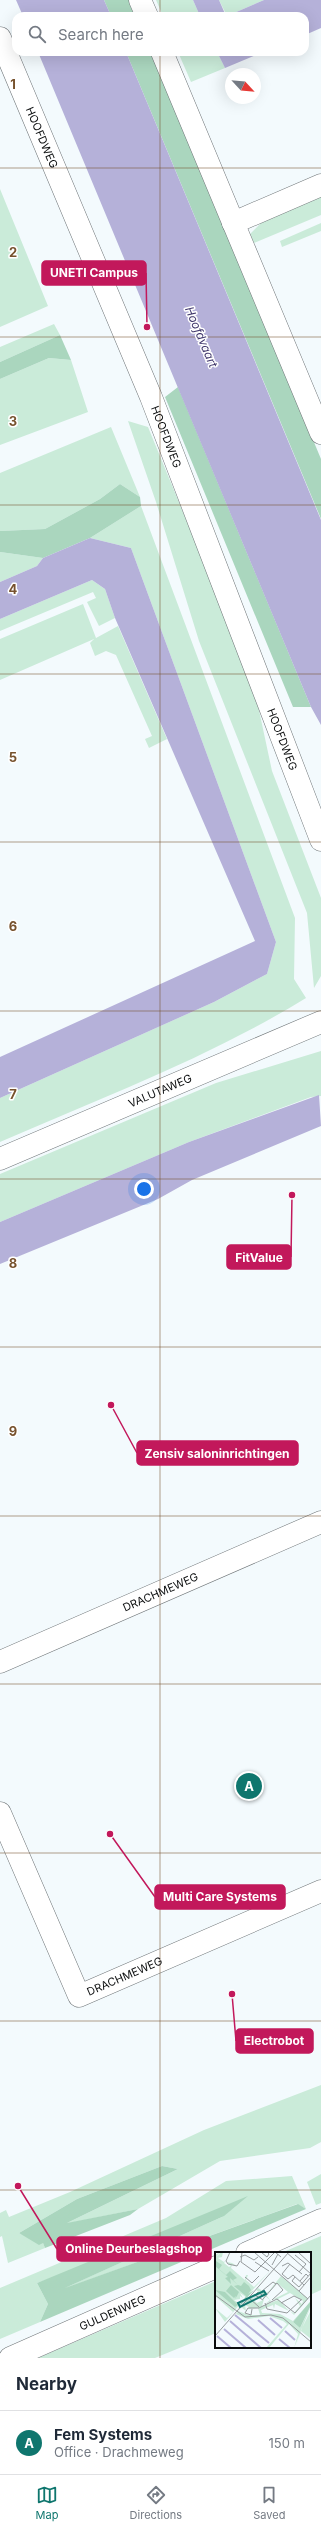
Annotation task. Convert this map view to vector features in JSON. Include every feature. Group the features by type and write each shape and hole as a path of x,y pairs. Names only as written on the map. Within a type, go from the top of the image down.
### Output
{"street":[{"path":"140,0 145,12"},
{"name":"HOOFDWEG","path":"0,38 151,397 321,840"},
{"path":"164,56 321,433"},
{"path":"234,223 321,185"},
{"name":"VALUTAWEG","path":"0,1159 321,1022"},
{"name":"DRACHMEWEG","path":"0,1662 321,1522"},
{"name":"DRACHMEWEG","path":"2,1821 79,1996 321,1891"},
{"path":"249,2252 321,2220"},
{"name":"GULDENWEG","path":"10,2358 215,2267"}],"green space":[{"path":"104,0 129,0 134,12 109,12"},
{"path":"156,0 193,0 198,12 161,12"},
{"path":"219,0 264,0 236,12 225,12"},
{"path":"128,56 153,56 321,459 321,519"},
{"path":"180,56 219,56 225,68 191,82"},
{"path":"0,189 48,306 0,327"},
{"path":"321,194 321,215 254,243 250,234 268,216"},
{"path":"321,223 321,231 282,247 280,241"},
{"path":"54,324 60,335 0,362 0,347"},
{"path":"60,335 71,360 49,358 0,379 0,362"},
{"path":"49,358 71,360 88,412 0,445 0,379"},
{"path":"178,387 311,707 293,707 165,397"},
{"path":"128,421 148,427 253,682 272,771 321,898 321,976 314,988 307,913 199,641 156,502"},
{"path":"111,427 140,497 120,484 100,499 45,529 0,531 0,473"},
{"path":"120,484 140,497 141,506 90,538 43,558 0,552 0,531 45,529 100,499"},
{"path":"141,506 295,918 294,979 306,998 270,1019 194,1058 0,1142 0,1098 214,1002 267,974 276,942 131,548 90,538"},
{"path":"0,552 43,558 37,566 0,582"},
{"path":"92,580 105,589 115,618 99,626 87,602 96,598 93,592 0,631 0,619"},
{"path":"83,604 96,638 118,626 167,739 149,748 145,739 152,736 116,655 106,651 95,656 90,643 94,639 0,680 0,639"},
{"path":"321,1051 321,1096 311,1097 189,1142 0,1222 0,1174 216,1083"},
{"path":"321,2085 321,2142 310,2148 220,2161 138,2209 65,2224 178,2169 162,2166 77,2199 19,2233 43,2243 45,2248 8,2263 2,2236 0,2237 0,2213 6,2210 9,2217 70,2192 204,2130"},
{"path":"162,2166 178,2169 67,2223 138,2209 130,2215 45,2248 43,2243 39,2245 19,2233 77,2199"},
{"path":"321,2174 321,2203 316,2205 307,2182"},
{"path":"292,2176 306,2209 297,2204 58,2291 224,2216 37,2283 48,2304 40,2322 0,2339 0,2288 166,2218 226,2181"},
{"path":"248,2196 224,2216 65,2288 298,2204 306,2209 40,2322 48,2304 37,2283"},
{"path":"321,2236 321,2290 311,2295 311,2252 283,2252"},
{"path":"215,2281 215,2333 155,2358 38,2358"}],"water":[{"path":"16,0 104,0 109,12 21,12"},
{"path":"193,0 219,0 224,12 198,12"},
{"path":"264,0 321,0 321,28 309,33 309,12 236,12"},
{"name":"Hoofdvaart","path":"40,56 128,56 321,520 321,725 311,707"},
{"path":"219,56 254,56 225,68"},
{"path":"90,538 131,548 276,942 267,974 214,1002 0,1098 0,1057 255,941 115,618 105,589 92,580 0,619 0,582 37,566 43,558"},
{"path":"319,1095 321,1126 192,1180 158,1199 0,1264 0,1222 189,1142"}],"place":[{"name":"UNETI Campus","path":"147,327"},
{"name":"FitValue","path":"292,1195"},
{"name":"Zensiv saloninrichtingen","path":"111,1405"},
{"name":"Fem Systems","path":"249,1786"},
{"name":"Multi Care Systems","path":"110,1834"},
{"name":"Electrobot","path":"232,1994"},
{"name":"Online Deurbeslagshop","path":"18,2186"}]}
